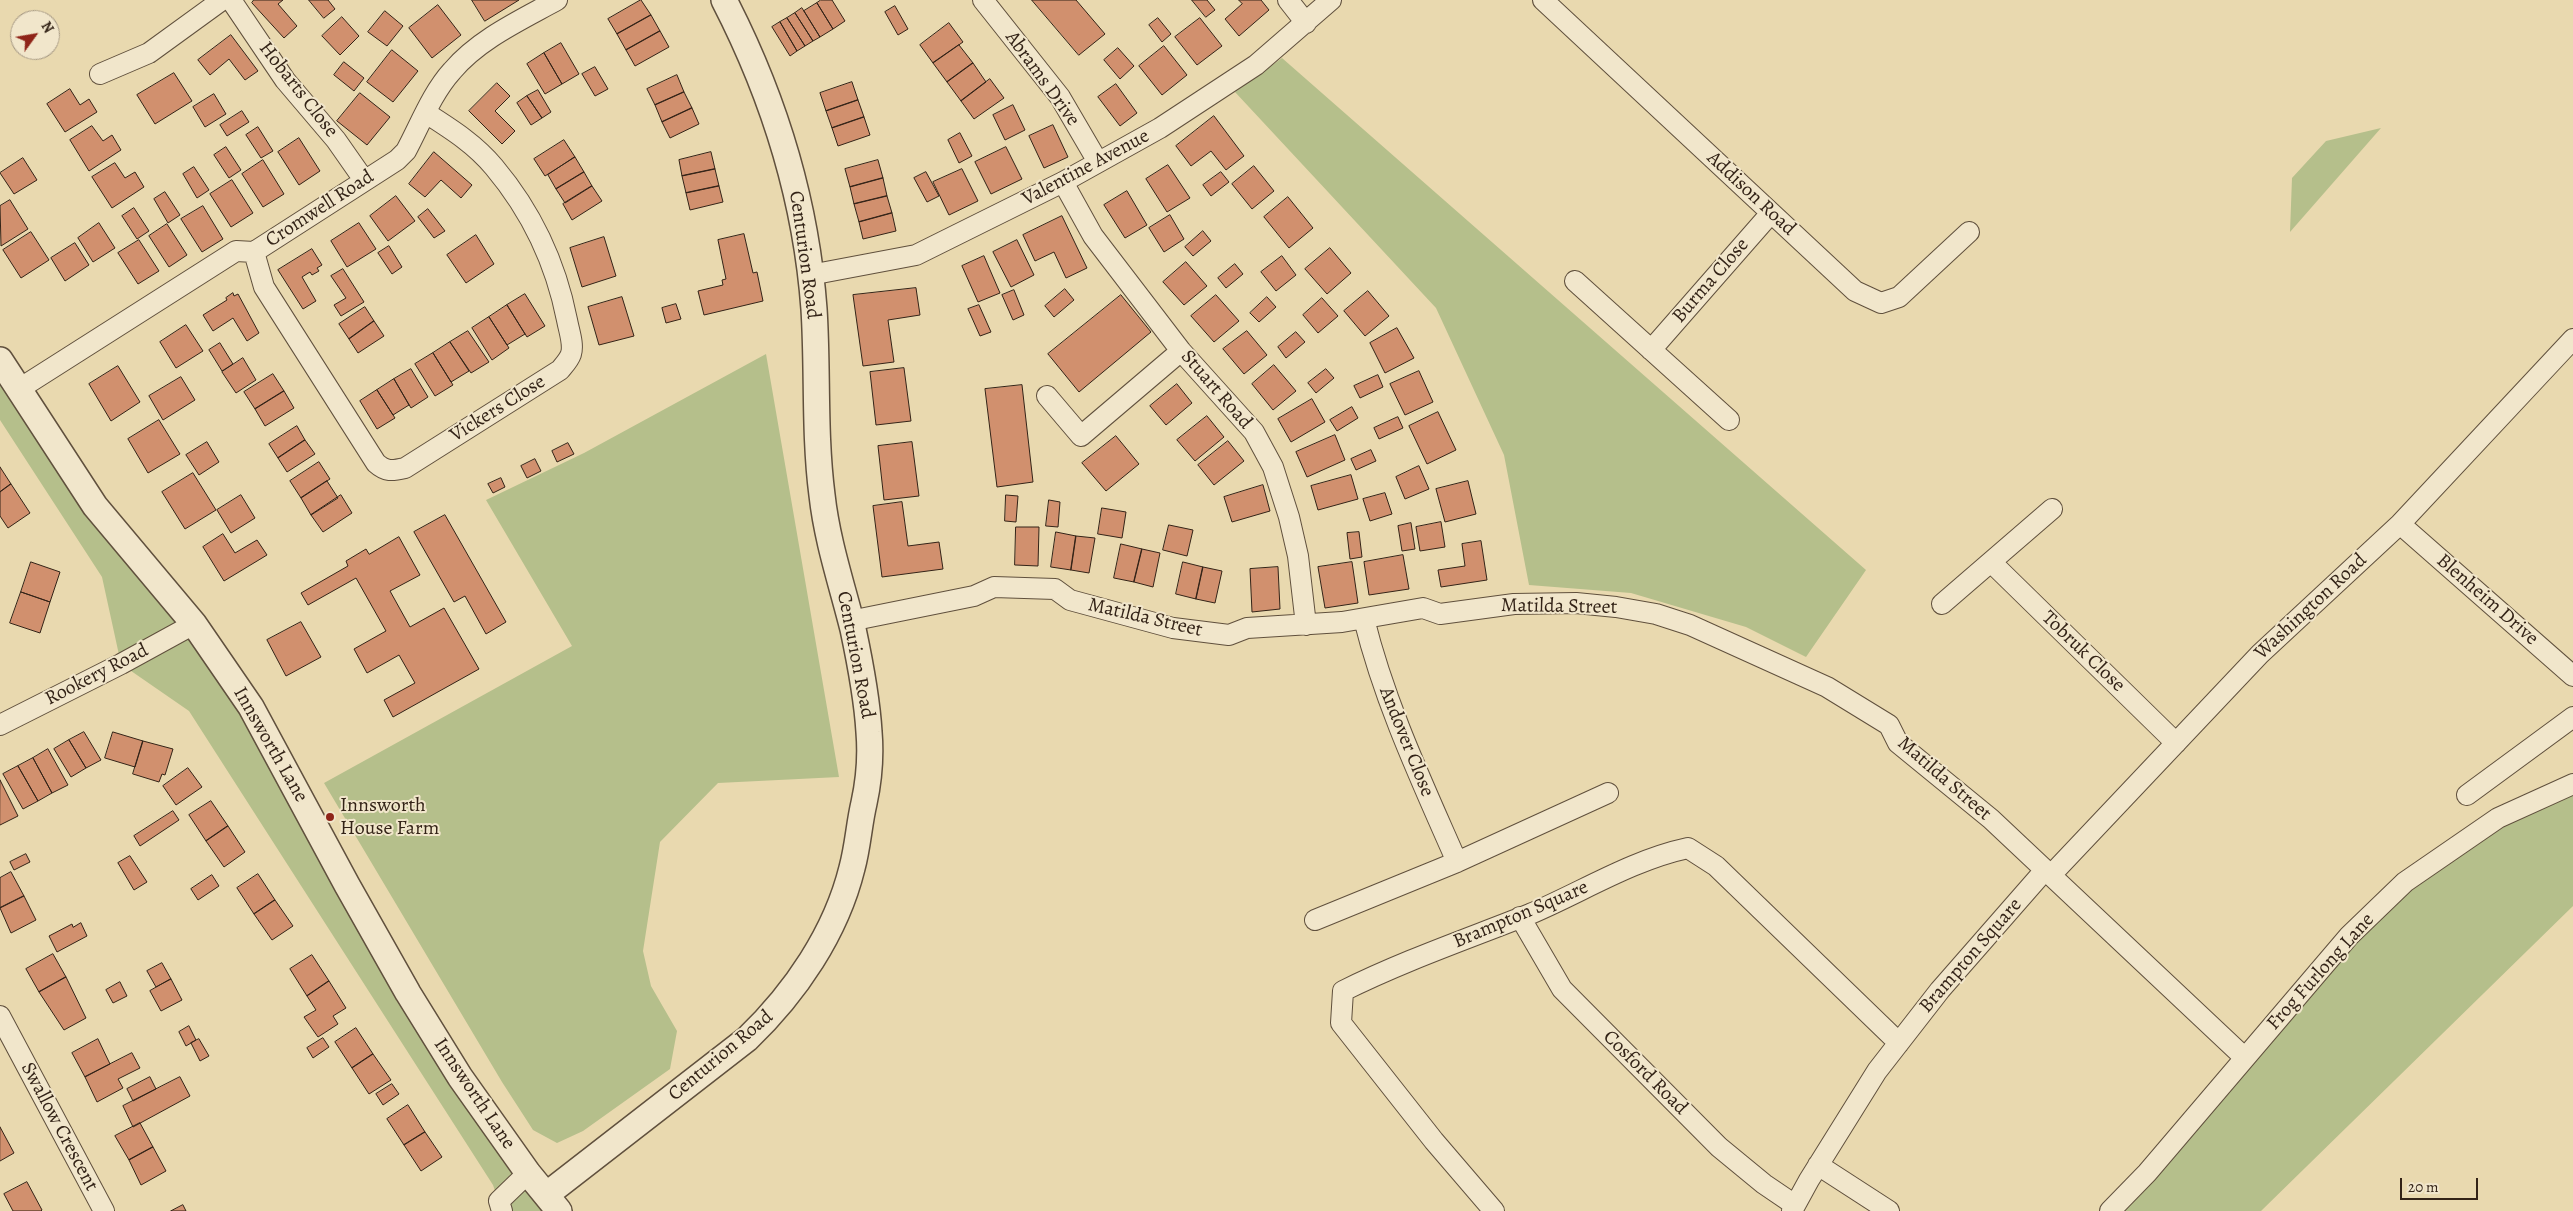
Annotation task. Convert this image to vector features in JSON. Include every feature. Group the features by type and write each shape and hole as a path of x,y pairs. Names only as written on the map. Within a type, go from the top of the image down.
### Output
{"street":[{"path":"100,74 149,53 222,0"},
{"name":"Hobarts Close","path":"232,0 285,80 336,140 364,180"},
{"name":"Cromwell Road","path":"18,389 236,251 254,252 406,151 441,85 468,55 490,38 557,0"},
{"name":"Abrams Drive","path":"983,0 1060,97 1098,162"},
{"path":"1288,0 1306,22"},
{"name":"Valentine Avenue","path":"810,275 916,255 1063,182 1160,128 1256,65 1331,0"},
{"name":"Addison Road","path":"1543,0 1855,291 1881,303 1899,297 1969,232"},
{"name":"Centurion Road","path":"553,1203 748,1039 771,1016 793,989 815,954 839,908 852,869 867,794 870,734 850,621 826,527 822,496 816,426 815,339 807,246 789,159 763,84 729,2"},
{"name":"Vickers Close","path":"254,252 264,287 376,463 383,469 392,472 404,468 560,370 571,354 571,338 554,269 541,240 495,167 457,132 426,113"},
{"name":"Stuart Road","path":"1063,182 1093,236 1181,351 1254,432 1273,467 1289,517 1298,556 1306,625"},
{"name":"Burma Close","path":"1651,350 1771,213"},
{"path":"1575,281 1729,420"},
{"name":"Washington Road","path":"2048,872 2176,743 2260,654 2400,524 2573,339"},
{"path":"1047,396 1081,436 1181,351"},
{"name":"Innsworth Lane","path":"0,360 95,506 194,624 252,707 347,885 408,993 460,1077 528,1173 553,1203"},
{"path":"1942,604 2052,509"},
{"name":"Blenheim Drive","path":"2400,524 2573,676"},
{"name":"Tobruk Close","path":"1991,562 2176,743"},
{"name":"Matilda Street","path":"850,621 974,596 994,586 1055,589 1070,600 1196,632 1229,635 1247,628 1364,620 1423,608 1440,614 1514,604 1576,603 1656,614 1690,625 1827,687 1889,725 1898,743 1968,800 2048,872 2244,1058"},
{"name":"Andover Close","path":"1364,620 1376,668 1388,700 1457,862"},
{"name":"Rookery Road","path":"0,725 194,624"},
{"path":"2467,795 2573,717"},
{"name":"Frog Furlong Lane","path":"2110,1211 2147,1173 2349,936 2405,882 2498,818 2573,784"},
{"path":"1315,920 1457,862 1608,793"},
{"name":"Brampton Square","path":"1494,1211 1434,1141 1341,1023 1343,991 1384,971 1520,917 1659,854 1688,848 1716,866 1899,1043"},
{"name":"Brampton Square","path":"1794,1208 1818,1165 1877,1071 1940,990 2048,872"},
{"name":"Cosford Road","path":"1520,917 1562,989 1719,1147 1794,1208"},
{"name":"Swallow Crescent","path":"0,1016 104,1211"},
{"path":"1818,1165 1889,1211"},
{"path":"502,1211 500,1201 528,1173"}],"green space":[{"path":"1282,58 1866,570 1806,657 1746,627 1631,593 1529,585 1504,455 1436,308 1235,92"},
{"path":"2381,128 2290,232 2292,178 2326,141"},
{"path":"766,354 839,777 718,783 660,842 643,951 651,986 677,1031 670,1069 583,1131 557,1143 533,1130 502,1082 324,783 572,646 486,500 584,453"},
{"path":"0,360 194,624 546,1211 502,1211 493,1185 189,711 121,664 102,577 0,420"},
{"path":"2573,784 2573,906 2261,1211 2110,1211 2405,882"}],"building":[{"path":"254,0 283,0 278,4 297,26 284,38 252,3"},
{"path":"309,0 328,0 335,9 324,18"},
{"path":"472,0 519,0 485,21"},
{"path":"641,0 651,15 617,34 608,19"},
{"path":"821,0 832,0 845,21 833,29 817,3"},
{"path":"1032,0 1076,0 1105,34 1079,55"},
{"path":"1192,0 1207,0 1215,10 1206,17"},
{"path":"1239,0 1261,0 1269,10 1239,36 1225,19 1242,4"},
{"path":"817,3 833,29 820,37 804,11"},
{"path":"438,5 461,35 432,58 409,28"},
{"path":"895,6 908,29 898,35 885,12"},
{"path":"802,8 820,37 813,41 795,13"},
{"path":"385,11 403,26 387,46 368,32"},
{"path":"795,13 813,41 805,46 787,18"},
{"path":"651,15 660,31 626,50 617,34"},
{"path":"342,17 359,36 340,55 322,36"},
{"path":"787,18 805,46 797,51 780,22"},
{"path":"1158,18 1171,34 1162,42 1149,25"},
{"path":"1200,18 1222,46 1197,65 1175,37"},
{"path":"780,22 797,51 790,56 772,27"},
{"path":"949,23 963,42 933,63 920,45"},
{"path":"660,31 669,47 635,66 626,50"},
{"path":"231,35 258,71 245,80 229,59 210,75 198,60"},
{"path":"561,43 579,74 562,84 544,53"},
{"path":"959,45 973,63 947,82 933,63"},
{"path":"1164,46 1187,75 1162,95 1139,66"},
{"path":"1118,48 1134,66 1120,79 1104,60"},
{"path":"392,50 418,71 393,102 367,82"},
{"path":"544,53 562,84 545,94 527,64"},
{"path":"344,62 364,78 354,91 334,75"},
{"path":"973,63 986,82 961,101 947,82"},
{"path":"595,67 608,89 595,96 582,74"},
{"path":"174,73 192,101 155,124 137,95"},
{"path":"677,75 684,92 655,105 647,89"},
{"path":"990,79 1004,98 974,119 961,101"},
{"path":"852,82 858,100 826,111 820,93"},
{"path":"497,83 510,96 495,111 515,131 502,144 469,111"},
{"path":"1116,84 1137,113 1120,126 1098,97"},
{"path":"70,89 80,105 89,99 97,112 65,132 47,104"},
{"path":"538,90 551,112 542,118 527,96"},
{"path":"684,92 692,108 662,122 655,105"},
{"path":"360,93 390,117 367,145 337,121"},
{"path":"214,94 226,114 205,127 193,107"},
{"path":"527,96 542,118 531,125 517,103"},
{"path":"858,100 864,117 832,128 826,111"},
{"path":"1013,105 1025,130 1005,140 993,115"},
{"path":"692,108 699,124 670,138 662,122"},
{"path":"242,111 249,122 227,136 220,125"},
{"path":"1214,116 1244,156 1226,170 1211,151 1191,166 1176,146"},
{"path":"864,117 870,135 838,146 832,128"},
{"path":"1053,125 1068,157 1044,168 1029,136"},
{"path":"92,126 103,141 112,135 121,150 89,171 70,140"},
{"path":"258,127 273,151 261,158 246,135"},
{"path":"960,133 972,156 959,163 948,140"},
{"path":"299,138 320,171 299,185 278,152"},
{"path":"564,140 575,157 545,176 534,159"},
{"path":"226,147 241,170 229,178 214,155"},
{"path":"1006,147 1022,179 991,194 975,162"},
{"path":"434,152 472,185 461,198 441,180 425,197 409,184"},
{"path":"711,152 715,169 682,176 679,160"},
{"path":"575,157 584,172 556,189 548,175"},
{"path":"23,158 37,180 14,194 0,173"},
{"path":"263,160 284,194 263,207 242,174"},
{"path":"878,160 883,178 850,187 845,169"},
{"path":"115,163 125,178 135,172 144,187 112,208 92,177"},
{"path":"1168,165 1190,198 1167,212 1146,179"},
{"path":"1254,166 1274,191 1252,209 1232,184"},
{"path":"194,167 209,190 197,198 183,174"},
{"path":"715,169 719,186 686,193 682,176"},
{"path":"962,169 978,201 949,215 933,182"},
{"path":"584,172 592,186 565,203 556,189"},
{"path":"926,172 939,196 927,202 914,178"},
{"path":"1221,172 1229,182 1211,196 1203,185"},
{"path":"883,178 887,196 854,204 850,187"},
{"path":"232,180 253,213 231,227 210,194"},
{"path":"592,186 602,201 572,220 563,204"},
{"path":"719,186 723,202 690,210 686,193"},
{"path":"1127,191 1147,225 1125,238 1104,205"},
{"path":"165,192 180,215 168,223 154,199"},
{"path":"396,196 415,221 388,241 370,216"},
{"path":"887,196 892,213 859,222 854,204"},
{"path":"1288,197 1313,228 1289,248 1264,217"},
{"path":"10,200 28,229 1,246 0,206"},
{"path":"203,206 223,239 202,252 181,219"},
{"path":"134,208 149,231 137,239 122,216"},
{"path":"428,209 445,231 434,238 418,217"},
{"path":"892,213 896,231 863,239 859,222"},
{"path":"1170,215 1184,239 1164,252 1149,228"},
{"path":"1062,216 1087,268 1066,278 1054,252 1035,261 1023,235"},
{"path":"99,223 115,248 93,262 78,238"},
{"path":"359,223 376,249 347,267 331,241"},
{"path":"167,224 187,255 169,267 149,236"},
{"path":"1203,231 1211,241 1193,256 1185,247"},
{"path":"31,232 49,260 21,278 3,250"},
{"path":"744,234 753,273 757,272 763,301 704,315 698,291 723,285 722,280 726,279 718,240"},
{"path":"476,235 494,264 466,283 447,255"},
{"path":"604,237 616,276 582,287 570,248"},
{"path":"139,240 159,271 138,284 118,253"},
{"path":"1017,240 1034,275 1011,287 993,252"},
{"path":"75,243 89,265 65,281 51,258"},
{"path":"389,246 402,267 392,274 378,253"},
{"path":"1330,248 1351,273 1327,294 1305,269"},
{"path":"312,249 322,265 317,268 319,271 312,275 310,272 302,277 316,301 303,309 278,270"},
{"path":"984,256 1000,293 978,302 962,266"},
{"path":"1282,256 1296,275 1276,291 1261,272"},
{"path":"1186,262 1207,286 1184,305 1163,282"},
{"path":"1235,264 1243,274 1226,288 1218,278"},
{"path":"343,269 364,302 341,316 334,305 346,298 331,276"},
{"path":"916,288 920,315 888,320 894,362 863,366 853,295"},
{"path":"1065,289 1074,300 1054,317 1045,306"},
{"path":"1014,290 1024,315 1013,320 1002,295"},
{"path":"1368,291 1389,316 1365,336 1344,311"},
{"path":"233,293 234,296 238,294 259,333 247,341 233,318 213,331 203,315 227,300 226,298"},
{"path":"525,294 545,326 527,337 507,305"},
{"path":"1121,295 1151,332 1079,392 1048,354"},
{"path":"1216,295 1239,321 1214,342 1191,316"},
{"path":"622,297 634,336 599,345 588,307"},
{"path":"1267,297 1276,307 1259,322 1250,313"},
{"path":"1322,298 1338,316 1318,333 1303,315"},
{"path":"676,304 681,319 666,323 662,308"},
{"path":"507,305 525,334 507,345 489,317"},
{"path":"979,305 991,332 980,336 968,309"},
{"path":"365,307 374,321 349,339 339,324"},
{"path":"489,317 509,348 492,360 472,328"},
{"path":"374,321 384,336 358,353 349,339"},
{"path":"186,325 203,351 176,368 160,342"},
{"path":"1397,328 1414,358 1385,373 1370,343"},
{"path":"468,331 489,362 471,373 450,342"},
{"path":"1247,331 1267,355 1244,374 1223,349"},
{"path":"1296,332 1305,342 1286,358 1278,347"},
{"path":"450,342 469,371 451,382 433,353"},
{"path":"220,343 233,364 222,371 209,350"},
{"path":"433,353 453,385 435,396 415,364"},
{"path":"243,358 256,380 236,393 222,372"},
{"path":"1274,365 1296,391 1273,410 1252,384"},
{"path":"118,366 140,402 111,421 89,384"},
{"path":"904,368 911,421 876,425 870,372"},
{"path":"411,369 428,397 411,408 394,379"},
{"path":"1326,369 1334,378 1316,393 1308,383"},
{"path":"1419,371 1433,402 1405,415 1390,384"},
{"path":"273,374 284,391 255,409 244,392"},
{"path":"1378,375 1383,387 1360,398 1354,386"},
{"path":"181,377 195,400 163,420 149,396"},
{"path":"394,379 409,405 393,415 377,390"},
{"path":"1177,384 1192,403 1166,425 1150,406"},
{"path":"1022,385 1033,482 997,487 985,389"},
{"path":"377,390 395,418 377,429 360,401"},
{"path":"284,391 294,408 265,426 255,409"},
{"path":"1312,399 1325,422 1291,442 1278,419"},
{"path":"1352,407 1358,418 1337,431 1330,420"},
{"path":"1438,412 1456,450 1427,464 1409,426"},
{"path":"1207,416 1224,437 1195,461 1177,440"},
{"path":"1398,417 1403,428 1379,439 1374,428"},
{"path":"159,420 180,454 148,473 128,439"},
{"path":"297,426 305,440 278,458 269,444"},
{"path":"1335,435 1345,460 1307,477 1296,452"},
{"path":"1116,436 1139,464 1106,491 1082,463"},
{"path":"305,440 315,454 287,472 278,458"},
{"path":"1228,441 1244,461 1214,485 1198,465"},
{"path":"207,442 219,462 199,475 186,455"},
{"path":"912,442 919,496 884,500 878,446"},
{"path":"568,443 574,454 557,462 552,451"},
{"path":"1371,450 1376,461 1356,470 1351,459"},
{"path":"535,459 541,471 527,478 521,466"},
{"path":"319,462 330,479 301,498 290,481"},
{"path":"1419,466 1429,489 1405,499 1396,477"},
{"path":"0,467 11,484 0,492"},
{"path":"193,473 216,510 185,529 162,492"},
{"path":"1351,475 1358,499 1318,510 1311,486"},
{"path":"501,478 505,487 493,493 488,484"},
{"path":"327,481 338,498 311,515 301,498"},
{"path":"1468,481 1476,514 1445,522 1436,489"},
{"path":"11,484 30,513 8,528 0,516 0,492"},
{"path":"1263,485 1270,511 1232,522 1224,497"},
{"path":"1385,493 1392,514 1370,521 1363,499"},
{"path":"241,495 255,518 231,533 217,510"},
{"path":"341,495 352,513 323,532 311,515"},
{"path":"1006,495 1018,496 1016,522 1005,521"},
{"path":"1049,500 1060,502 1058,527 1046,526"},
{"path":"902,502 908,546 939,542 943,569 882,577 873,506"},
{"path":"1102,508 1126,512 1122,538 1098,534"},
{"path":"445,515 506,622 486,634 465,596 454,602 414,532"},
{"path":"1441,522 1445,547 1420,551 1416,527"},
{"path":"1411,523 1415,549 1402,551 1398,526"},
{"path":"1169,525 1193,530 1187,556 1163,550"},
{"path":"1016,527 1039,527 1038,566 1015,565"},
{"path":"1056,532 1076,536 1071,570 1051,567"},
{"path":"1359,532 1362,557 1350,559 1347,533"},
{"path":"223,534 235,553 257,540 267,555 224,581 203,547"},
{"path":"1076,536 1095,538 1089,573 1071,570"},
{"path":"399,537 420,575 390,591 410,627 444,608 479,669 393,717 384,700 415,683 399,655 367,673 354,649 386,631 356,578 308,605 301,593 348,566 346,561 366,549 369,554"},
{"path":"1481,541 1487,580 1441,587 1438,570 1465,566 1462,544"},
{"path":"1121,544 1142,549 1134,582 1114,578"},
{"path":"1142,549 1160,553 1153,587 1134,582"},
{"path":"1403,555 1409,589 1369,595 1364,562"},
{"path":"31,562 60,572 50,602 21,592"},
{"path":"1183,562 1203,567 1196,599 1176,594"},
{"path":"1352,562 1358,603 1325,608 1318,567"},
{"path":"1203,567 1222,571 1215,603 1196,599"},
{"path":"1278,567 1280,609 1252,612 1250,569"},
{"path":"21,592 50,602 40,633 10,623"},
{"path":"301,622 321,657 286,676 267,640"},
{"path":"84,732 101,760 86,768 69,740"},
{"path":"113,732 143,741 135,767 105,758"},
{"path":"69,740 86,768 71,777 54,749"},
{"path":"143,741 173,749 165,775 162,774 159,782 133,774"},
{"path":"48,749 68,785 52,793 33,758"},
{"path":"33,758 52,793 38,801 18,766"},
{"path":"18,766 38,801 23,809 3,774"},
{"path":"188,768 202,787 176,805 163,786"},
{"path":"0,780 18,816 0,825"},
{"path":"211,801 228,826 206,841 189,815"},
{"path":"173,811 179,820 140,846 134,836"},
{"path":"228,826 245,852 224,867 206,841"},
{"path":"26,854 30,862 14,870 10,862"},
{"path":"130,856 147,882 134,890 118,863"},
{"path":"11,872 24,896 0,908 0,878"},
{"path":"258,874 275,900 254,914 237,888"},
{"path":"212,875 219,886 198,900 191,889"},
{"path":"24,896 36,920 11,933 0,908"},
{"path":"275,900 293,926 272,940 254,914"},
{"path":"81,923 87,936 57,952 49,936 72,924 73,927"},
{"path":"53,954 66,977 39,992 26,969"},
{"path":"312,955 329,981 307,996 290,969"},
{"path":"162,963 171,979 156,987 147,971"},
{"path":"66,977 86,1018 64,1030 39,992"},
{"path":"171,979 182,1000 161,1011 150,991"},
{"path":"329,981 346,1008 333,1016 338,1024 318,1037 304,1017 316,1010 307,996"},
{"path":"120,982 127,996 113,1003 106,990"},
{"path":"189,1026 196,1040 186,1046 179,1032"},
{"path":"356,1028 373,1054 352,1068 335,1042"},
{"path":"323,1038 329,1047 313,1058 307,1048"},
{"path":"98,1039 110,1064 85,1077 72,1053"},
{"path":"199,1039 209,1056 200,1061 191,1043"},
{"path":"132,1053 140,1068 118,1079 123,1088 97,1102 85,1077"},
{"path":"373,1054 391,1080 369,1094 352,1068"},
{"path":"150,1077 156,1089 133,1101 127,1089"},
{"path":"180,1077 190,1096 133,1127 123,1106"},
{"path":"392,1084 399,1094 383,1105 376,1094"},
{"path":"408,1105 425,1132 404,1145 387,1119"},
{"path":"140,1123 153,1147 129,1160 115,1136"},
{"path":"0,1127 14,1153 0,1161"},
{"path":"425,1132 442,1157 421,1171 404,1145"},
{"path":"153,1147 166,1171 141,1185 129,1160"},
{"path":"27,1182 42,1210 13,1211 4,1194"},
{"path":"183,1205 186,1211 171,1211"}],"place":[{"name":"Innsworth House Farm","path":"330,817"}]}
